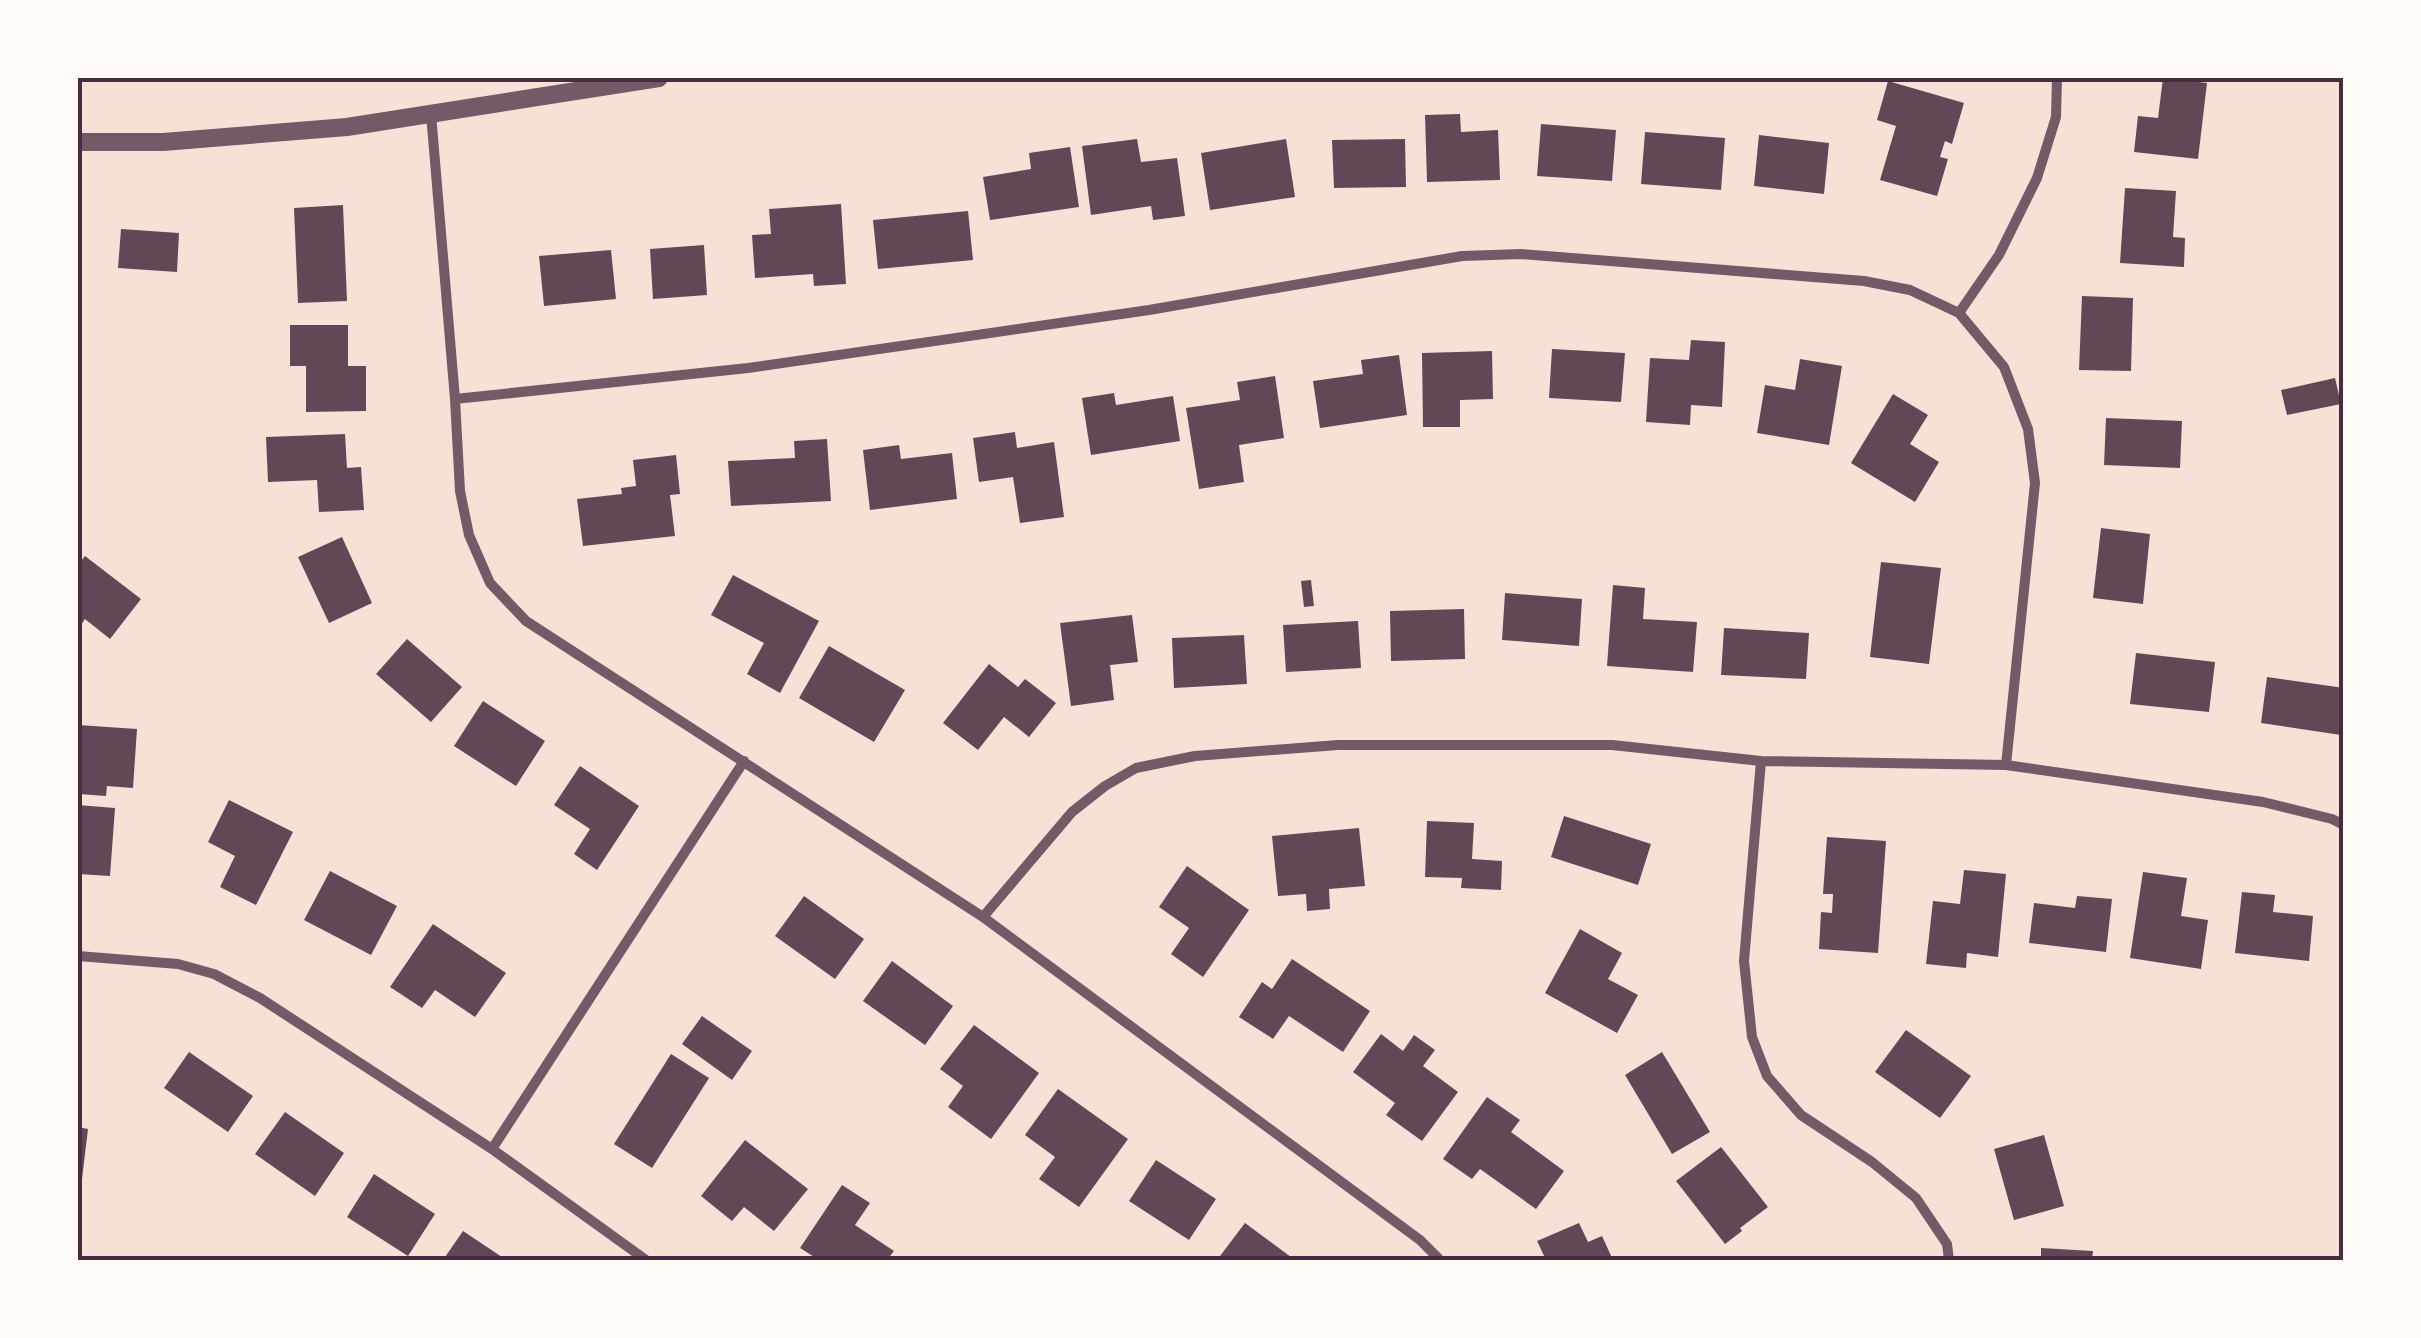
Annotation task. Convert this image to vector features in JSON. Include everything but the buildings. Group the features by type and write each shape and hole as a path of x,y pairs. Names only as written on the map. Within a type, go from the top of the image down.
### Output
{"street":[{"path":"78,142 163,142 347,128 658,78"},
{"path":"1959,313 1998,255 2037,178 2056,117 2057,78"},
{"path":"431,114 460,492 469,535 490,583 526,621 984,917 1420,1240 1440,1260"},
{"path":"455,398 748,368 1149,310 1462,256 1521,254 1864,281 1910,290 1959,313 2004,367 2028,429 2036,483 2006,765"},
{"path":"984,917 1072,812 1136,768 1195,756 1338,745 1612,744 1761,760 2006,765 2263,802 2344,824"},
{"path":"1761,760 1744,962 1752,1037 1767,1076 1801,1115 1872,1162 1916,1198 1947,1244 1950,1260"},
{"path":"492,1149 744,761"},
{"path":"78,956 178,964 214,974 260,998 492,1149 646,1260"}]}
